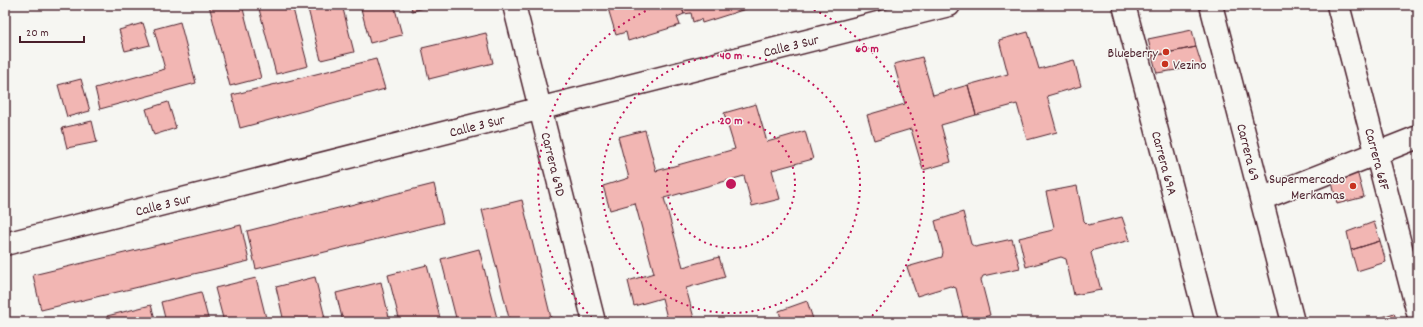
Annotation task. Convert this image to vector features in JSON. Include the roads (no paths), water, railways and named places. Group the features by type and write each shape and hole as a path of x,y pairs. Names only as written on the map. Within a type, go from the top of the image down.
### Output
{"street":[{"name":"Carrera 69D","path":"514,5 594,322"},
{"name":"Calle 3 Sur","path":"5,244 949,5"},
{"name":"Carrera 69A","path":"1124,5 1207,322"},
{"name":"Carrera 69","path":"1211,5 1293,322"},
{"name":"Carrera 68F","path":"1338,5 1418,313"},
{"path":"1261,199 1418,137"}],"place":[{"name":"Blueberry","path":"1166,52"},
{"name":"Vezino","path":"1165,64"},
{"name":"Supermercado Merkamas","path":"1353,186"}]}
